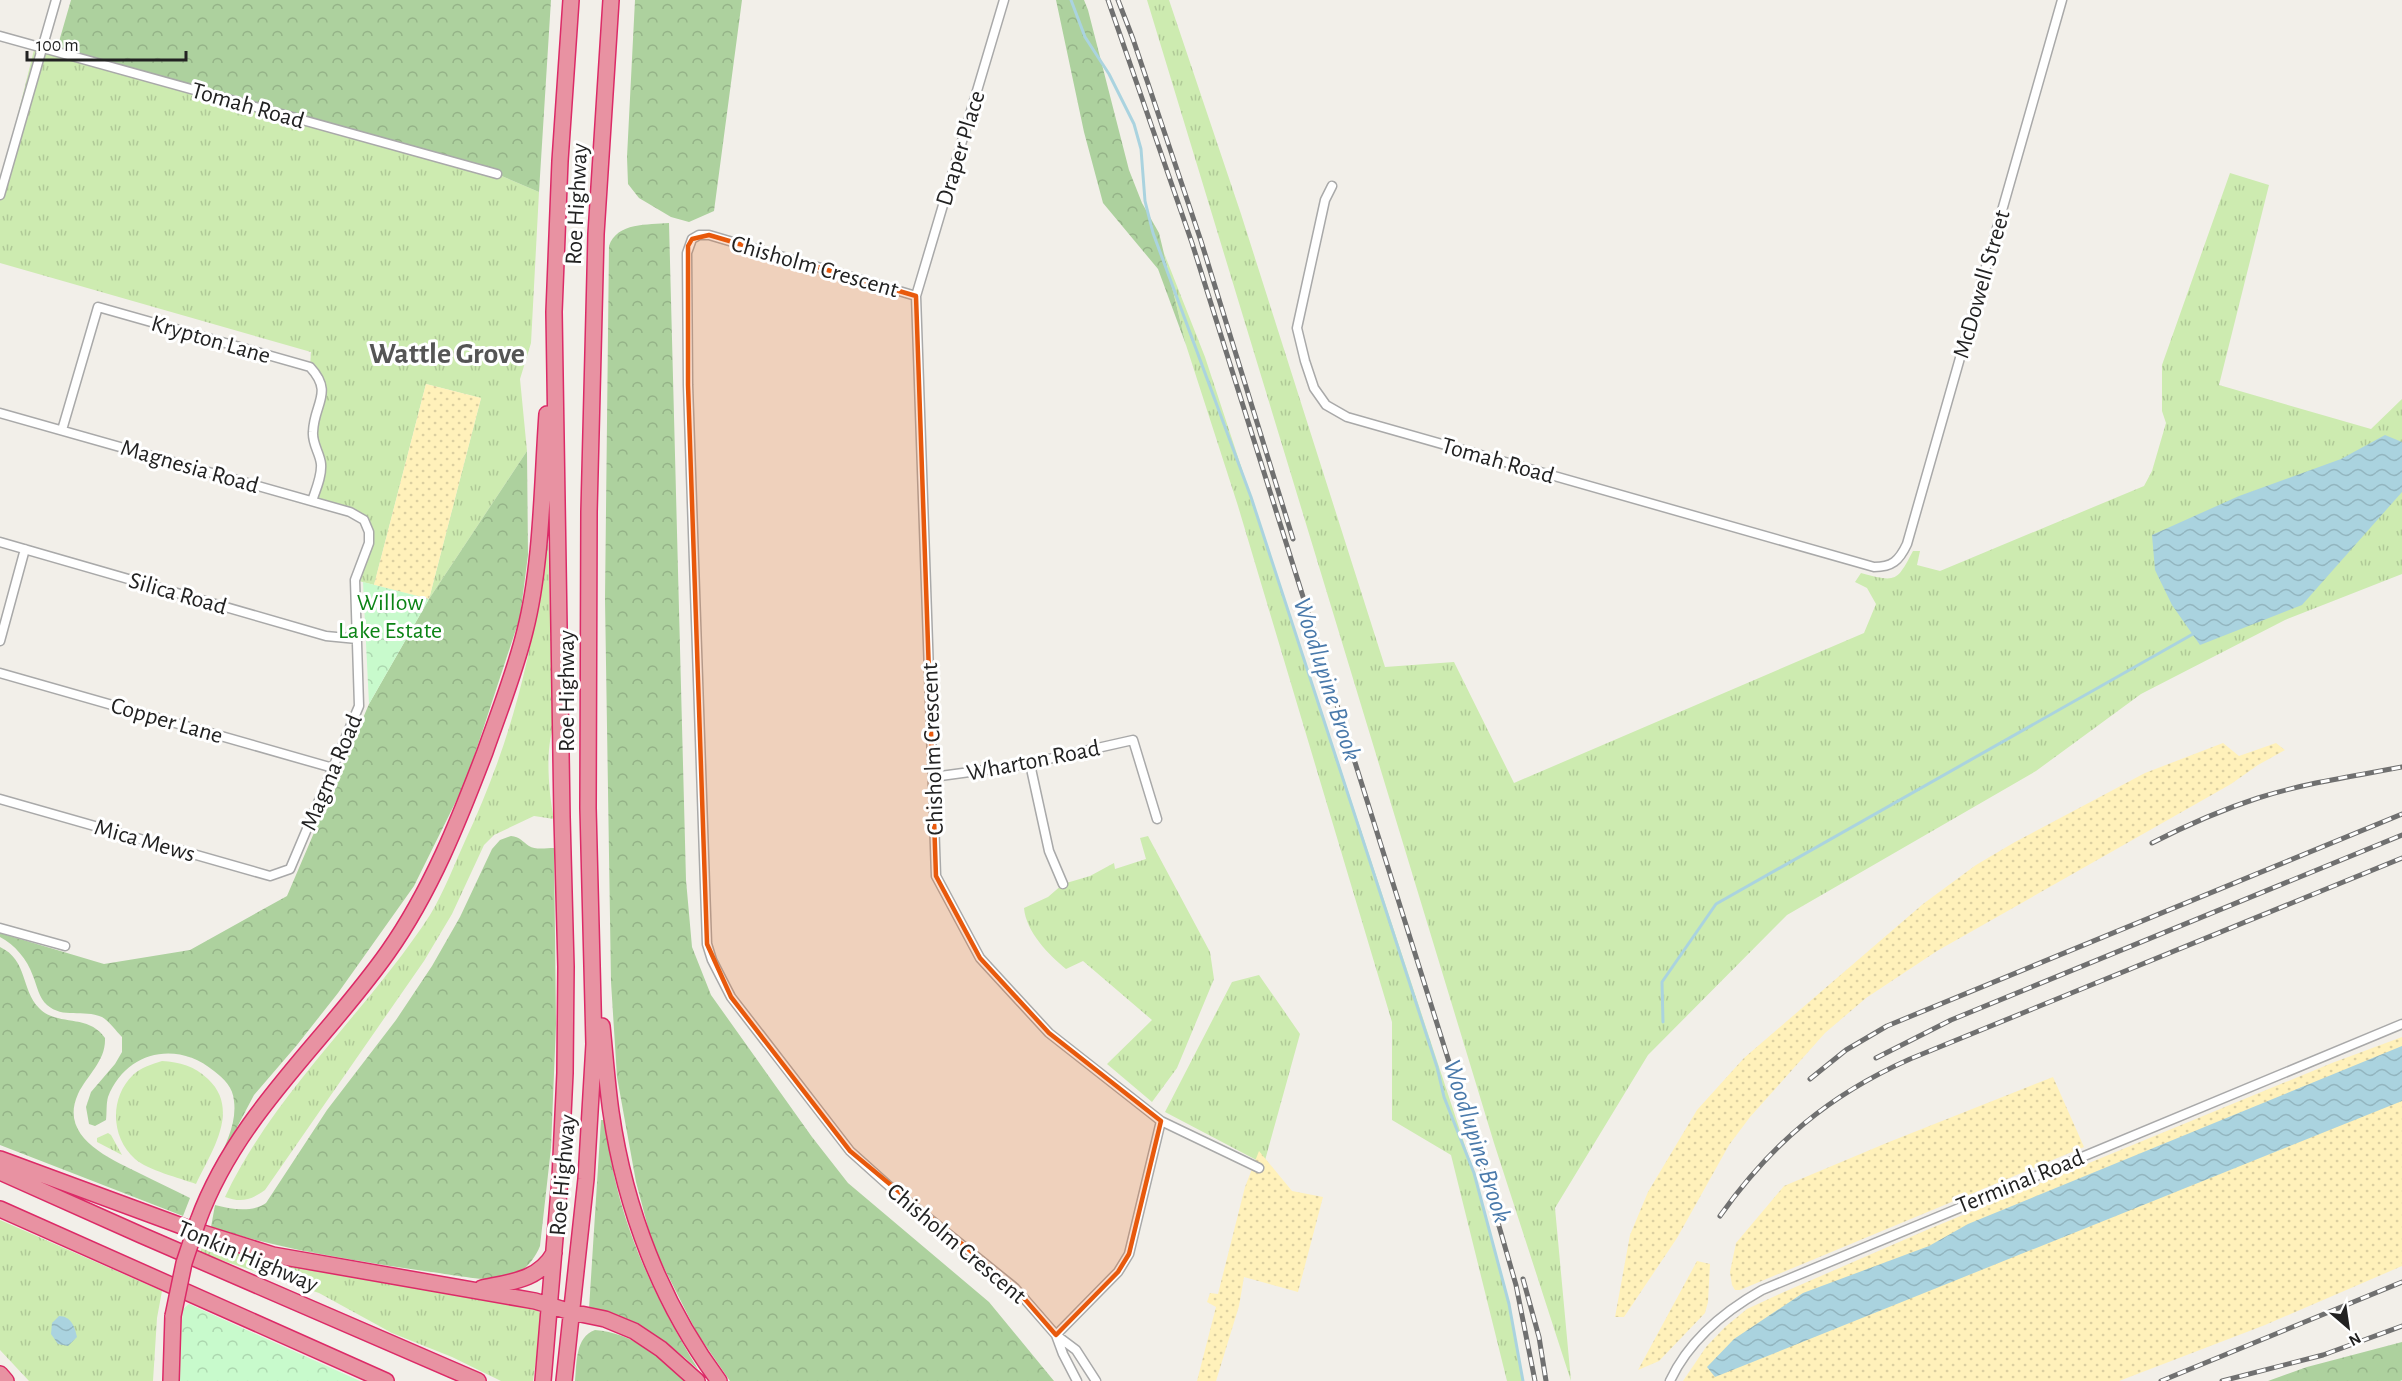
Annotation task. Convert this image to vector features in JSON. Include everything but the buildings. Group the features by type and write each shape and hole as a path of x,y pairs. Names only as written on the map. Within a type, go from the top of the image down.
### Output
{"highway":[{"name":"Roe Highway","path":"543,1375 555,1252 565,1073 566,966 561,817 554,312 560,161 571,0"},
{"name":"Roe Highway","path":"564,1379 586,1179 594,1044 588,773 590,457 596,234 611,0"},
{"path":"171,1381 173,1316 184,1263 212,1186 244,1131 267,1099 346,1008 389,950 427,889 468,795 495,723 525,631 535,570 554,312"},
{"path":"590,897 611,1113 627,1190 640,1236 663,1288 692,1341 719,1381"},
{"path":"0,1159 187,1228 273,1255 535,1301 605,1319 634,1331 661,1349 697,1381"},
{"name":"Tonkin Highway","path":"0,1172 478,1381"},
{"path":"0,1209 386,1381"},
{"path":"474,1290 531,1276 544,1269 555,1252"},
{"path":"0,1374 6,1381"}],"street":[{"path":"0,195 2,179 56,0"},
{"name":"Draper Place","path":"916,296 1004,0"},
{"name":"McDowell Street","path":"1893,565 1901,557 1907,544 2062,0"},
{"name":"Tomah Road","path":"0,36 497,174"},
{"name":"Tomah Road","path":"1332,186 1325,200 1298,328 1314,388 1326,405 1347,417 1874,567 1893,565"},
{"name":"Chisholm Crescent","path":"1056,1335 1015,1288 889,1186 850,1151 730,998 712,960 707,944 688,385 688,246 692,239 699,235 709,235 916,296 936,876 980,958 1048,1034 1161,1121 1259,1168"},
{"name":"Krypton Lane","path":"62,430 98,307 310,367 321,378 321,395 313,431 314,444 321,462 320,476 312,501"},
{"name":"Magnesia Road","path":"0,413 350,512 364,520 369,532"},
{"name":"Magma Road","path":"290,869 359,706 355,580 369,543 369,532"},
{"name":"Silica Road","path":"0,542 326,636 357,639"},
{"path":"0,641 25,549"},
{"name":"Copper Lane","path":"0,673 333,768"},
{"name":"Wharton Road","path":"933,777 1030,764 1133,740 1156,819"},
{"path":"1030,764 1049,851 1063,884"},
{"name":"Mica Mews","path":"0,799 270,876 290,869"},
{"path":"0,927 65,946"},
{"name":"Terminal Road","path":"1670,1381 1684,1357 1708,1328 1732,1308 1762,1290 2402,1024"},
{"path":"1056,1335 1118,1272 1129,1254 1161,1121"},
{"path":"1056,1335 1077,1381"},
{"path":"1056,1335 1076,1350 1096,1381"}],"highlighted area":[{"path":"709,235 916,296 936,876 980,958 1049,1033 1161,1121 1129,1254 1118,1272 1056,1335 1015,1288 850,1151 731,997 707,944 688,385 688,246 692,239"}],"green space":[{"path":"71,0 551,0 539,192 497,174 56,52"},
{"path":"635,0 742,0 714,211 689,222 671,217 639,198 628,184 627,157"},
{"path":"1056,0 1084,0 1088,10 1129,170 1142,203 1159,233 1186,345 1158,269 1103,203 1084,132"},
{"path":"1147,0 1169,0 1241,214 1385,667 1454,662 1514,783 1864,633 1876,604 1867,588 1855,582 1861,573 1882,578 1895,577 1913,551 1920,551 1917,565 1940,571 2144,486 2152,471 2166,423 2162,411 2162,365 2230,173 2269,185 2219,385 2371,429 2402,399 2402,574 2285,620 2141,694 2036,771 1787,915 1648,1055 1555,1208 1571,1381 1494,1143"},
{"path":"35,46 497,174 539,192 531,343 520,379 527,451 429,599 481,398 426,384 374,585 355,580 369,543 364,521 312,501 320,476 313,444 322,388 310,367 311,352 0,263 0,186"},
{"path":"669,223 686,880 692,947 711,995 812,1137 848,1183 989,1302 1054,1381 730,1381 697,1333 653,1246 636,1182 617,1077 611,982 605,599 609,246 613,238 626,229 634,226"},
{"path":"1164,253 1205,357 1474,1173 1509,1304 1523,1381 1507,1381 1451,1155 1392,1120 1392,1022 1238,506 1186,345"},
{"path":"527,451 528,555 520,617 466,781 414,886 338,993 254,1095 216,1167 234,1118 233,1096 227,1084 218,1074 200,1061 169,1053 140,1060 116,1081 108,1097 106,1120 95,1126 89,1124 86,1107 91,1092 115,1064 122,1052 122,1037 102,1017 60,1012 47,1005 40,995 24,958 11,944 0,937 0,933 104,964 190,950 287,896 369,704 429,599"},
{"path":"547,499 553,729 549,749 549,774 554,819 534,816 494,835 484,845 452,914 424,961 265,1190 246,1200 225,1197 269,1122 405,951 430,915 444,888 491,780 521,687 540,590"},
{"name":"Willow Lake Estate","path":"363,582 429,599 369,704"},
{"path":"511,836 519,838 531,847 554,848 556,1024 551,1148 540,1246 534,1257 516,1275 497,1280 479,1279 320,1254 211,1227 215,1205 248,1209 266,1203 327,1110 396,1020 432,966 460,917 492,849 500,840"},
{"path":"1148,836 1210,952 1214,979 1177,1068 1152,1102 1107,1064 1152,1020 1083,961 1066,969 1059,963 1034,934 1024,908 1048,897 1063,884 1090,876 1114,863 1115,869 1146,859 1140,838"},
{"path":"0,947 15,959 29,993 39,1008 55,1017 90,1025 105,1038 103,1054 78,1094 74,1109 75,1123 81,1135 103,1154 190,1198 183,1216 0,1145"},
{"path":"1259,975 1300,1034 1264,1164 1165,1112 1232,982"},
{"path":"162,1061 175,1062 203,1075 218,1091 222,1104 223,1117 220,1131 196,1184 156,1170 135,1159 121,1140 117,1129 117,1106 125,1084 139,1070"},
{"path":"601,1120 606,1120 617,1186 637,1250 665,1310 698,1369 648,1330 619,1316 589,1309"},
{"path":"108,1133 122,1155 97,1142 97,1138"},
{"path":"0,1220 162,1291 157,1318 153,1381 29,1381 0,1350"},
{"path":"205,1238 354,1277 536,1309 541,1314 541,1323 533,1381 501,1381 452,1357 392,1333 319,1293 200,1253"},
{"path":"189,1304 360,1381 177,1381 183,1309"},
{"path":"595,1330 609,1332 634,1341 668,1363 688,1381 575,1381 580,1344 588,1333"},
{"path":"2402,1342 2402,1380 2400,1381 2268,1381 2307,1367"}],"sand":[{"path":"426,384 481,398 429,599 374,585"},
{"path":"2223,743 2239,756 2276,743 2285,750 2231,784 1937,951 1866,998 1825,1033 1750,1117 1729,1145 1677,1238 1624,1317 1615,1317 1630,1235 1648,1192 1697,1110 1744,1058 1923,904 1976,865 2145,773"},
{"path":"2402,1037 2402,1266 2265,1325 2119,1381 1683,1381 1706,1347 1747,1309 1929,1229 2332,1063"},
{"path":"2053,1077 2084,1147 1740,1290 1735,1290 1730,1272 1736,1243 1784,1186"},
{"path":"1259,1151 1292,1191 1323,1197 1298,1292 1244,1277 1239,1306 1216,1381 1197,1381 1216,1307 1207,1302 1210,1293 1218,1294 1245,1187"},
{"path":"1697,1261 1710,1264 1708,1302 1705,1313 1659,1361 1638,1370"}],"water":[{"path":"2385,435 2402,442 2402,492 2302,605 2200,645 2172,605 2155,570 2152,535 2239,496 2341,459"},
{"path":"2402,1046 2402,1101 1715,1377 1707,1367 1734,1339 1803,1293 1929,1246 1968,1224"},
{"path":"59,1316 67,1318 75,1330 77,1337 68,1346 58,1344 51,1334 52,1323"}],"waterway":[{"name":"Woodlupine Brook","path":"1071,0 1085,37 1109,74 1134,124 1141,149 1145,201 1153,233 1251,497 1437,1067 1444,1097 1474,1173 1509,1304 1523,1381"},
{"path":"1663,1022 1662,982 1716,904 2193,634"}],"railway":[{"path":"1108,0 1192,243 1482,1167 1516,1285 1535,1381"},
{"path":"1118,0 1201,241 1293,539"},
{"path":"2152,843 2204,818 2258,798 2312,784 2402,767"},
{"path":"1810,1079 1846,1050 1887,1026 2402,814"},
{"path":"1876,1058 1951,1020 2402,835"},
{"path":"1720,1216 1760,1166 1804,1124 1853,1088 1881,1073 1910,1059 2402,858"},
{"path":"1523,1279 1539,1337 1546,1381"},
{"path":"2161,1381 2402,1282"},
{"path":"2222,1381 2323,1355 2402,1326"}],"district":[{"name":"Wattle Grove","path":"447,353"}]}
